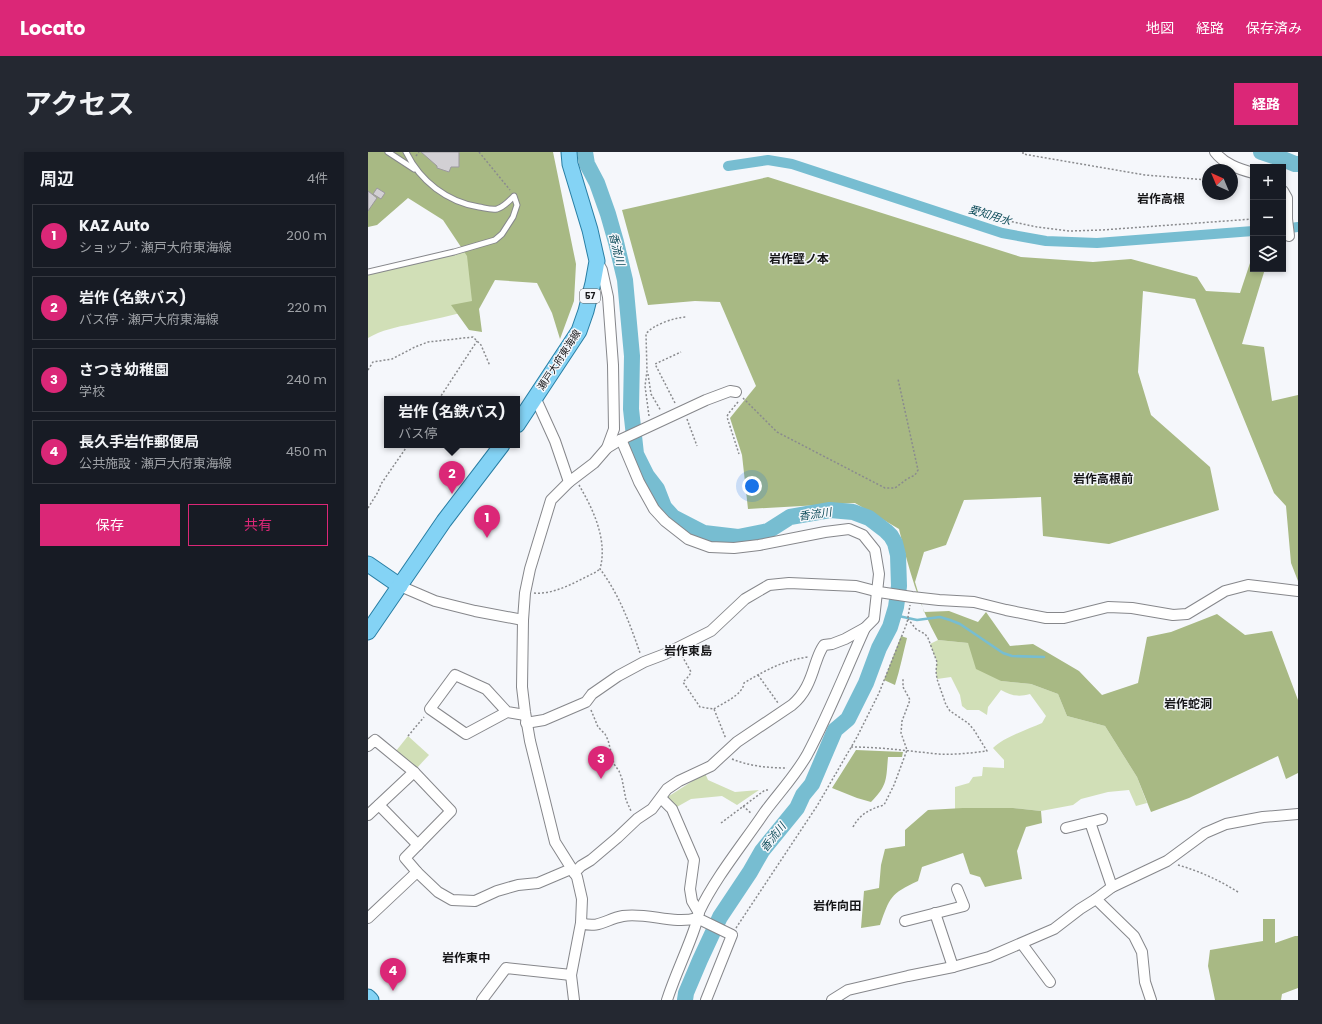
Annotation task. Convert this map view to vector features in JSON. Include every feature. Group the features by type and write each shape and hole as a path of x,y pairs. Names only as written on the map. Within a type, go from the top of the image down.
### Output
{"main road":[{"name":"瀬戸大府東海線","path":"520,420 579,331 586,311 596,261 590,230 570,164 569,152"},
{"path":"368,632 444,521 500,448"},
{"path":"368,564 400,586"},
{"path":"368,997 371,1000"}],"street":[{"path":"1215,152 1220,158 1234,166 1250,172"},
{"path":"1286,196 1289,236"},
{"path":"596,261 602,270 608,296 613,365 614,429 607,448"},
{"path":"574,1000 571,975 581,923 582,899 577,877 556,842 542,793 526,719 522,687 522,620 525,593 530,569 551,500 572,480 594,463 607,448 682,411 730,391 739,395"},
{"path":"535,397 572,480"},
{"path":"368,746 375,740 414,772 451,811 405,858 438,892 452,900 475,902 497,891 518,885 538,883 573,871 591,860 637,819 652,809 667,789 679,781 711,766 738,742 799,698 808,685 819,652 824,645 832,644 845,639 865,628 874,619 879,574 875,550 863,535 849,529 825,532 759,546 734,548 710,547 688,539 665,521 654,509 639,482 621,440"},
{"path":"507,712 466,734 430,709 455,675 486,689 507,712 526,719 544,720 586,702 592,694 618,676 644,662 678,648 711,631 745,599 769,585 789,583 856,586 912,597 974,602 1046,618 1064,618 1108,607 1132,608 1174,615 1188,614 1225,592 1248,585 1298,591"},
{"path":"400,586 435,601 474,611 522,620"},
{"path":"667,1000 674,977 696,926 698,916 718,880 806,755 865,628"},
{"path":"368,815 414,772"},
{"path":"661,798 672,809 694,860 690,889 692,901 698,916 732,934 706,1000"},
{"path":"379,804 418,845"},
{"path":"832,1000 848,990 953,967 989,957 1022,944 1054,929 1080,908 1096,899 1112,887 1167,861 1205,833 1226,824 1263,817 1298,814"},
{"path":"1066,828 1102,819"},
{"path":"1090,822 1112,887"},
{"path":"368,918 417,872"},
{"path":"905,921 964,906 957,889"},
{"path":"1096,899 1134,936 1142,952 1145,982 1151,1000"},
{"path":"935,913 953,967"},
{"path":"581,923 590,926 622,916 647,916 689,920 698,916"},
{"path":"1022,944 1050,982"},
{"path":"482,1000 506,968 571,975"}],"lane":[{"path":"368,272 454,252 495,240 502,234 513,217 517,205 514,196 502,207 496,209 472,206 447,197 434,188 416,170 388,152"},
{"path":"406,152 416,170"}],"path":[{"path":"480,152 514,196"},
{"path":"1023,152 1023,154 1145,175 1202,180"},
{"path":"1004,220 1036,227 1070,231 1250,219"},
{"path":"664,420 661,411 651,394 646,334 649,330 673,320 686,317"},
{"path":"368,370 373,362 392,359 415,346 428,342 473,336 481,345 490,366"},
{"path":"441,396 477,341"},
{"path":"681,352 655,364 682,411 697,446"},
{"path":"648,371 645,386 645,398 651,426"},
{"path":"739,454 728,414 739,395 777,432 886,488 895,488 907,478 915,474 918,470 898,379"},
{"path":"368,508 381,484 406,448"},
{"path":"525,593 539,594 555,590 596,572 600,568 603,552 598,526 585,496 572,480"},
{"path":"600,568 626,613 644,662"},
{"path":"732,934 817,806 851,747 879,693 908,619 912,597"},
{"path":"851,747 873,747 938,754 966,754 987,751 968,723 950,712 940,686 936,671 937,662 928,638 925,634 916,629 908,619"},
{"path":"678,648 691,672 683,682 700,707 714,709 740,692 744,688 744,683 758,674 798,658 818,656"},
{"path":"758,674 783,711"},
{"path":"853,828 856,822 866,812 884,806 894,785 907,750 901,733 904,712 908,707 910,700 903,687 903,678"},
{"path":"586,702 598,727 605,734 608,740 614,764 622,779 629,808 637,819"},
{"path":"408,736 430,709"},
{"path":"714,709 726,742 724,754 742,763 762,767 799,767"},
{"path":"721,824 765,790 782,789"},
{"path":"1167,861 1196,870 1222,882 1238,892"}],"green space":[{"path":"368,152 553,152 576,264 574,301 560,339 552,313 537,283 495,280 479,309 482,332 469,330 451,305 472,301 467,256 443,220 408,198 377,225 368,227"},
{"path":"768,177 1021,257 1093,262 1131,259 1197,277 1206,291 1240,293 1250,263 1250,272 1264,272 1242,344 1264,347 1272,401 1298,395 1298,581 1291,563 1286,506 1274,493 1195,299 1143,291 1138,372 1151,415 1210,467 1219,510 1109,544 1043,536 1041,497 964,500 946,545 924,552 915,582 923,607 910,572 899,529 855,503 748,509 742,455 730,418 756,386 720,302 695,301 648,305 622,210"},
{"path":"473,246 473,310 395,328 368,338 368,272"},
{"path":"949,611 978,622 986,612 1010,646 1033,644 1079,671 1102,695 1138,683 1147,637 1171,632 1217,614 1245,635 1272,631 1298,700 1298,773 1286,779 1278,756 1189,798 1151,812 1137,777 1105,726 1067,716 1058,694 1031,684 1001,681 976,669 968,643 938,640 924,612"},
{"path":"901,636 907,638 895,685 884,680"},
{"path":"938,640 968,643 1001,681 1031,684 1058,694 1067,716 1105,726 1137,777 1147,803 1136,806 1129,790 1108,792 1081,799 1073,805 1041,811 1013,808 955,809 955,787 969,783 973,777 982,776 983,767 1004,768 1004,760 993,748 1009,737 1042,723 1046,716 1030,694 1015,695 1008,694 1001,690 988,707 987,715 979,710 967,710 962,706 960,695 951,677 937,679 937,662 930,644"},
{"path":"408,736 429,755 415,770 396,751"},
{"path":"856,750 903,752 902,757 888,757 885,781 881,791 871,802 832,788"},
{"path":"705,773 708,780 735,792 759,790 737,805 722,796 691,799 675,808 666,798"},
{"path":"1013,808 1041,811 1042,823 1026,827 1017,851 1022,879 985,887 980,877 970,874 963,853 922,867 918,881 902,889 892,897 880,925 861,928 864,891 879,888 881,865 885,849 905,846 905,830 928,810"},
{"path":"1263,919 1275,919 1275,943 1298,936 1298,988 1282,994 1281,1000 1215,1000 1208,966 1210,950 1263,941"}],"building":[{"path":"421,152 459,152 459,167 451,167 449,172 437,168 437,166"},
{"path":"377,188 385,193 381,199 373,194"},
{"path":"368,191 377,198 368,211"}],"waterway":[{"name":"香流川","path":"585,152 587,164 597,183 608,214 625,280 632,356 631,409 636,454 647,476 657,489 664,507 673,517 704,533 738,537 768,531 790,517 830,510 853,512 869,518 886,531 895,543 898,555 899,586 896,607 890,627 879,648 866,683 848,719 835,730 812,784 803,795 797,808 762,851 720,917 686,993 685,1000"},
{"path":"1261,152 1298,164"},
{"name":"愛知用水","path":"728,166 768,160 792,164 1002,233 1046,241 1097,243 1250,231"},
{"name":"愛知用水","path":"1286,229 1298,227"},
{"path":"894,615 917,620 940,617 960,624 1003,653 1012,656 1044,657"}],"place":[{"name":"岩作 (名鉄バス)","path":"452,494"},
{"name":"KAZ Auto","path":"487,538"},
{"name":"さつき幼稚園","path":"601,779"},
{"name":"長久手岩作郵便局","path":"393,991"}],"district":[{"name":"岩作高根","path":"1161,198"},
{"name":"岩作壁ノ本","path":"799,258"},
{"name":"岩作高根前","path":"1103,478"},
{"name":"岩作東島","path":"688,650"},
{"name":"岩作蛇洞","path":"1188,703"},
{"name":"岩作向田","path":"837,905"},
{"name":"岩作東中","path":"466,957"}]}
